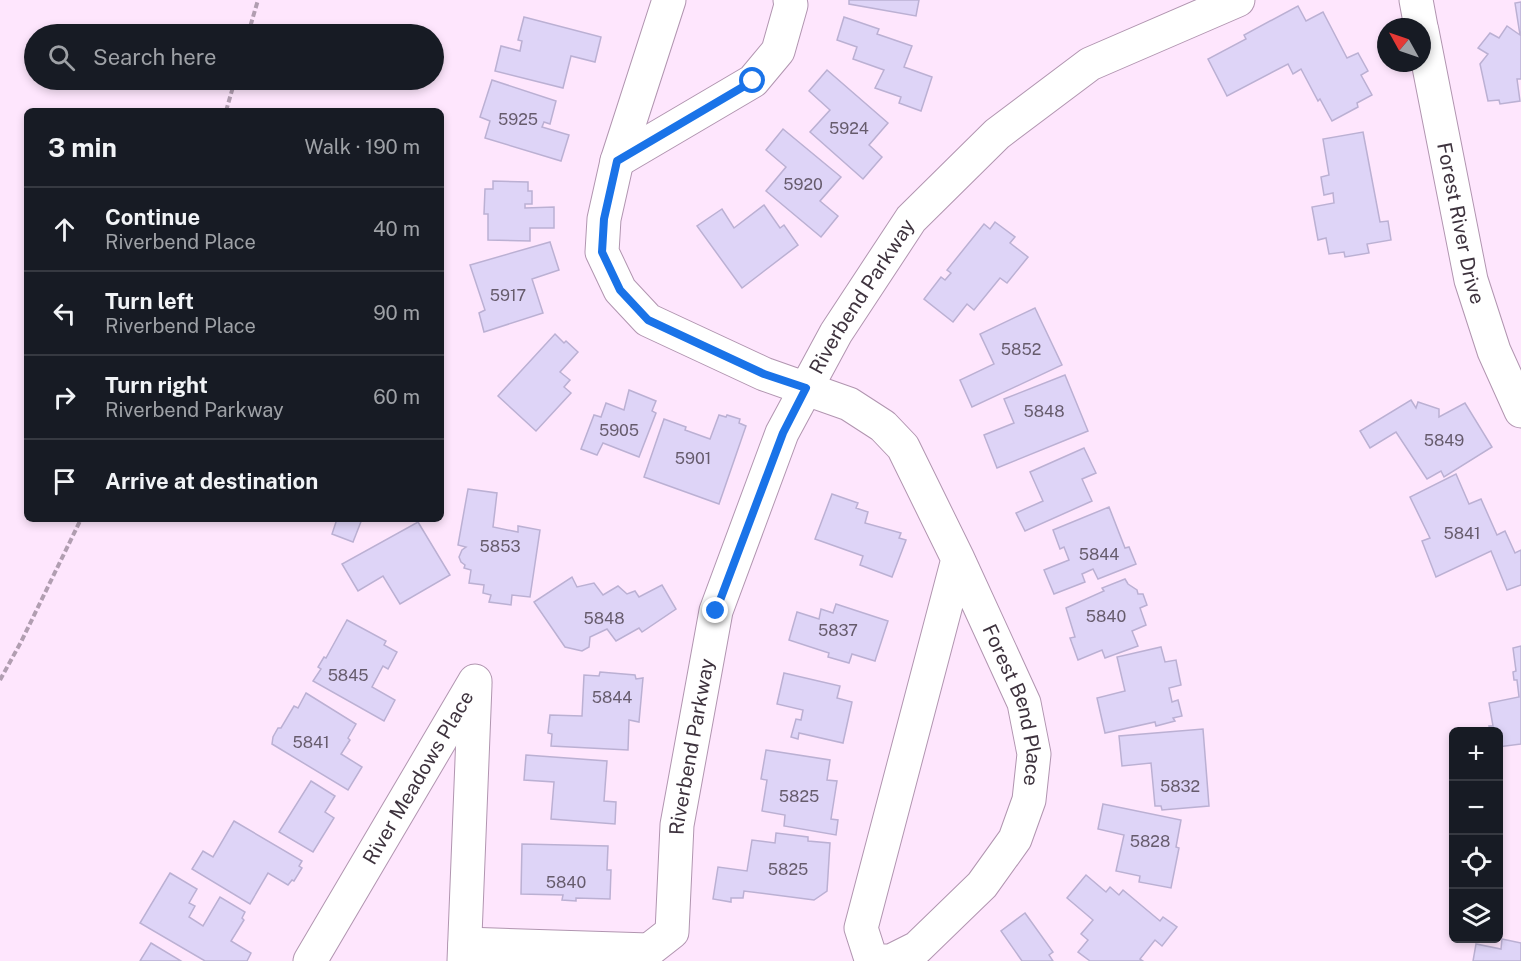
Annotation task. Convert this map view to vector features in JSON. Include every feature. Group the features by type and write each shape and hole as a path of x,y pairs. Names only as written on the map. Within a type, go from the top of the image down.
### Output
{"street":[{"name":"Forest Bend Place","path":"669,0 617,161 604,219 602,252 620,290 648,320 764,374 849,404 883,426 903,447 958,559 1024,703 1034,754 1029,800 1015,839 982,885 917,948 891,961 864,959 861,928 958,559"},
{"path":"617,161 753,81 778,51 791,4 790,0"},
{"name":"Riverbend Parkway","path":"464,952 649,950 672,932 677,825 716,611 783,433 836,333 911,219 997,134 1090,64 1238,0"},
{"name":"Forest River Drive","path":"1416,0 1420,18"},
{"name":"Forest River Drive","path":"1430,72 1471,280 1494,351 1521,411"},
{"name":"River Meadows Place","path":"310,961 475,681 464,952"}],"path":[{"path":"251,24 258,0"},
{"path":"227,108 232,90"},
{"path":"0,680 80,522"}],"building":[{"path":"849,0 919,0 916,16 849,4"},
{"path":"1521,2 1521,79 1517,79 1520,101 1500,104 1499,100 1488,101 1480,64 1488,54 1478,48 1490,33 1499,38 1507,26 1520,35 1515,3"},
{"path":"1298,6 1306,21 1323,12 1347,58 1358,53 1368,71 1361,75 1372,95 1357,103 1358,107 1332,121 1301,69 1293,74 1288,64 1227,96 1208,59 1246,39 1244,35"},
{"path":"524,17 601,37 595,62 571,56 563,88 495,71 501,46 520,51 522,41 518,40"},
{"path":"844,17 879,29 877,34 912,46 904,67 932,77 921,111 899,103 901,97 875,88 884,70 853,59 857,47 837,40"},
{"path":"827,70 888,123 869,145 882,157 863,179 810,132 830,110 809,91"},
{"path":"492,80 556,101 550,124 544,122 542,127 569,135 561,161 485,138 490,121 480,117"},
{"path":"783,129 841,177 820,201 838,216 821,237 766,191 786,167 766,150"},
{"path":"1363,132 1380,222 1388,221 1391,240 1367,244 1369,253 1345,257 1344,252 1329,254 1326,238 1318,240 1312,207 1334,203 1333,193 1324,195 1321,177 1329,175 1323,139"},
{"path":"493,181 528,182 528,191 532,191 532,204 525,204 525,208 554,207 554,228 530,228 530,241 488,240 488,214 484,214 485,189 493,189"},
{"path":"764,205 780,228 784,225 798,245 742,288 697,226 722,209 734,228"},
{"path":"995,222 1015,237 1010,243 1028,257 1007,283 1000,278 974,310 967,304 953,322 924,299 941,277 945,280 951,273 947,270 984,224 990,229"},
{"path":"550,242 559,270 532,279 543,313 484,332 479,313 485,310 470,265"},
{"path":"1035,308 1062,365 972,407 960,380 994,364 980,334"},
{"path":"555,334 578,352 560,372 570,380 564,387 571,393 536,431 498,396"},
{"path":"1065,375 1088,431 997,468 984,435 1014,423 1004,399"},
{"path":"629,390 656,401 652,411 656,413 639,457 603,443 597,455 581,449 594,415 601,417 606,403 624,410"},
{"path":"1411,400 1416,408 1418,402 1439,409 1439,417 1465,403 1492,447 1444,477 1441,471 1427,479 1396,432 1370,448 1360,431"},
{"path":"719,415 740,419 739,423 746,426 719,504 644,477 664,419 710,439"},
{"path":"1084,448 1096,473 1082,479 1092,501 1025,531 1016,513 1043,501 1030,472"},
{"path":"1456,474 1469,504 1481,499 1497,535 1505,531 1515,553 1521,550 1521,585 1507,590 1491,551 1436,577 1422,541 1430,538 1410,497"},
{"path":"468,489 497,493 493,527 518,532 518,526 540,530 530,597 512,595 511,605 489,602 491,595 483,593 484,585 469,583 471,570 464,568 465,565 459,557 466,547 458,545"},
{"path":"832,494 858,503 856,508 868,512 865,523 901,533 899,538 906,540 892,577 860,565 863,556 815,539"},
{"path":"1109,507 1125,548 1129,547 1136,564 1098,579 1093,569 1082,574 1085,582 1054,594 1044,570 1069,560 1064,547 1060,549 1053,530"},
{"path":"336,522 361,522 353,542 332,534"},
{"path":"418,522 450,575 400,604 383,576 358,591 342,564"},
{"path":"572,577 577,587 594,583 603,595 618,586 627,594 635,591 639,597 662,585 676,609 642,632 639,628 616,641 607,629 590,637 589,647 582,651 565,647 534,602"},
{"path":"1125,579 1137,590 1138,594 1143,594 1147,605 1140,608 1146,625 1132,631 1138,646 1105,658 1102,650 1078,660 1070,638 1075,637 1066,608 1104,591 1102,588"},
{"path":"836,604 888,621 875,661 852,654 849,663 828,657 829,653 789,640 797,612 819,619 821,609 833,613"},
{"path":"347,620 386,641 384,645 397,652 388,669 383,666 372,687 395,700 384,721 313,681 321,669 318,667 324,657 326,658"},
{"path":"1521,646 1521,744 1503,746 1503,727 1489,727 1493,726 1489,703 1519,697 1517,680 1514,680 1513,672 1516,671 1513,648"},
{"path":"1161,647 1165,662 1176,660 1181,685 1169,688 1172,702 1178,700 1182,716 1173,718 1175,721 1156,726 1155,722 1105,733 1097,698 1125,691 1117,657"},
{"path":"600,672 635,675 636,679 643,678 639,722 629,720 628,750 551,746 552,734 548,733 550,715 582,716 584,675 599,676"},
{"path":"784,673 840,686 837,698 852,702 843,743 799,733 798,739 791,737 796,719 801,720 803,710 777,704"},
{"path":"306,693 356,724 341,754 362,767 348,790 272,744 278,728 281,728 294,706 298,708"},
{"path":"1203,729 1209,806 1162,810 1161,806 1155,806 1151,763 1122,766 1119,736"},
{"path":"766,750 830,760 827,780 837,781 831,819 838,820 836,835 784,826 785,815 762,811 767,780 761,779"},
{"path":"526,755 607,761 604,801 616,802 615,824 551,819 554,782 524,780"},
{"path":"311,781 335,796 325,812 334,818 313,852 279,832"},
{"path":"1103,804 1181,820 1176,847 1179,848 1171,888 1139,882 1140,876 1116,871 1124,835 1098,829"},
{"path":"234,821 302,861 299,866 302,868 294,881 292,880 288,885 268,873 250,904 192,869 203,851 213,857"},
{"path":"776,833 808,837 808,841 830,843 827,891 814,900 744,891 743,898 731,898 731,902 713,899 718,867 747,871 752,840 775,843"},
{"path":"522,844 608,846 607,870 611,870 610,899 576,898 576,901 562,900 563,895 521,894"},
{"path":"170,873 197,889 189,903 195,906 189,917 203,926 220,897 245,912 242,918 244,920 231,941 251,953 247,961 205,961 140,923"},
{"path":"1086,875 1106,892 1110,887 1119,895 1123,890 1160,921 1163,917 1177,927 1162,946 1155,940 1140,959 1143,961 1090,961 1078,952 1088,940 1081,934 1093,920 1067,898"},
{"path":"1025,913 1053,952 1049,955 1053,961 1022,961 1001,931"},
{"path":"1503,939 1521,943 1521,961 1473,961 1476,944 1501,949"},
{"path":"151,943 181,961 140,961"}],"route":[{"path":"716,611 783,433 806,388 764,374 648,320 620,290 602,252 604,219 617,161 753,81"}]}
